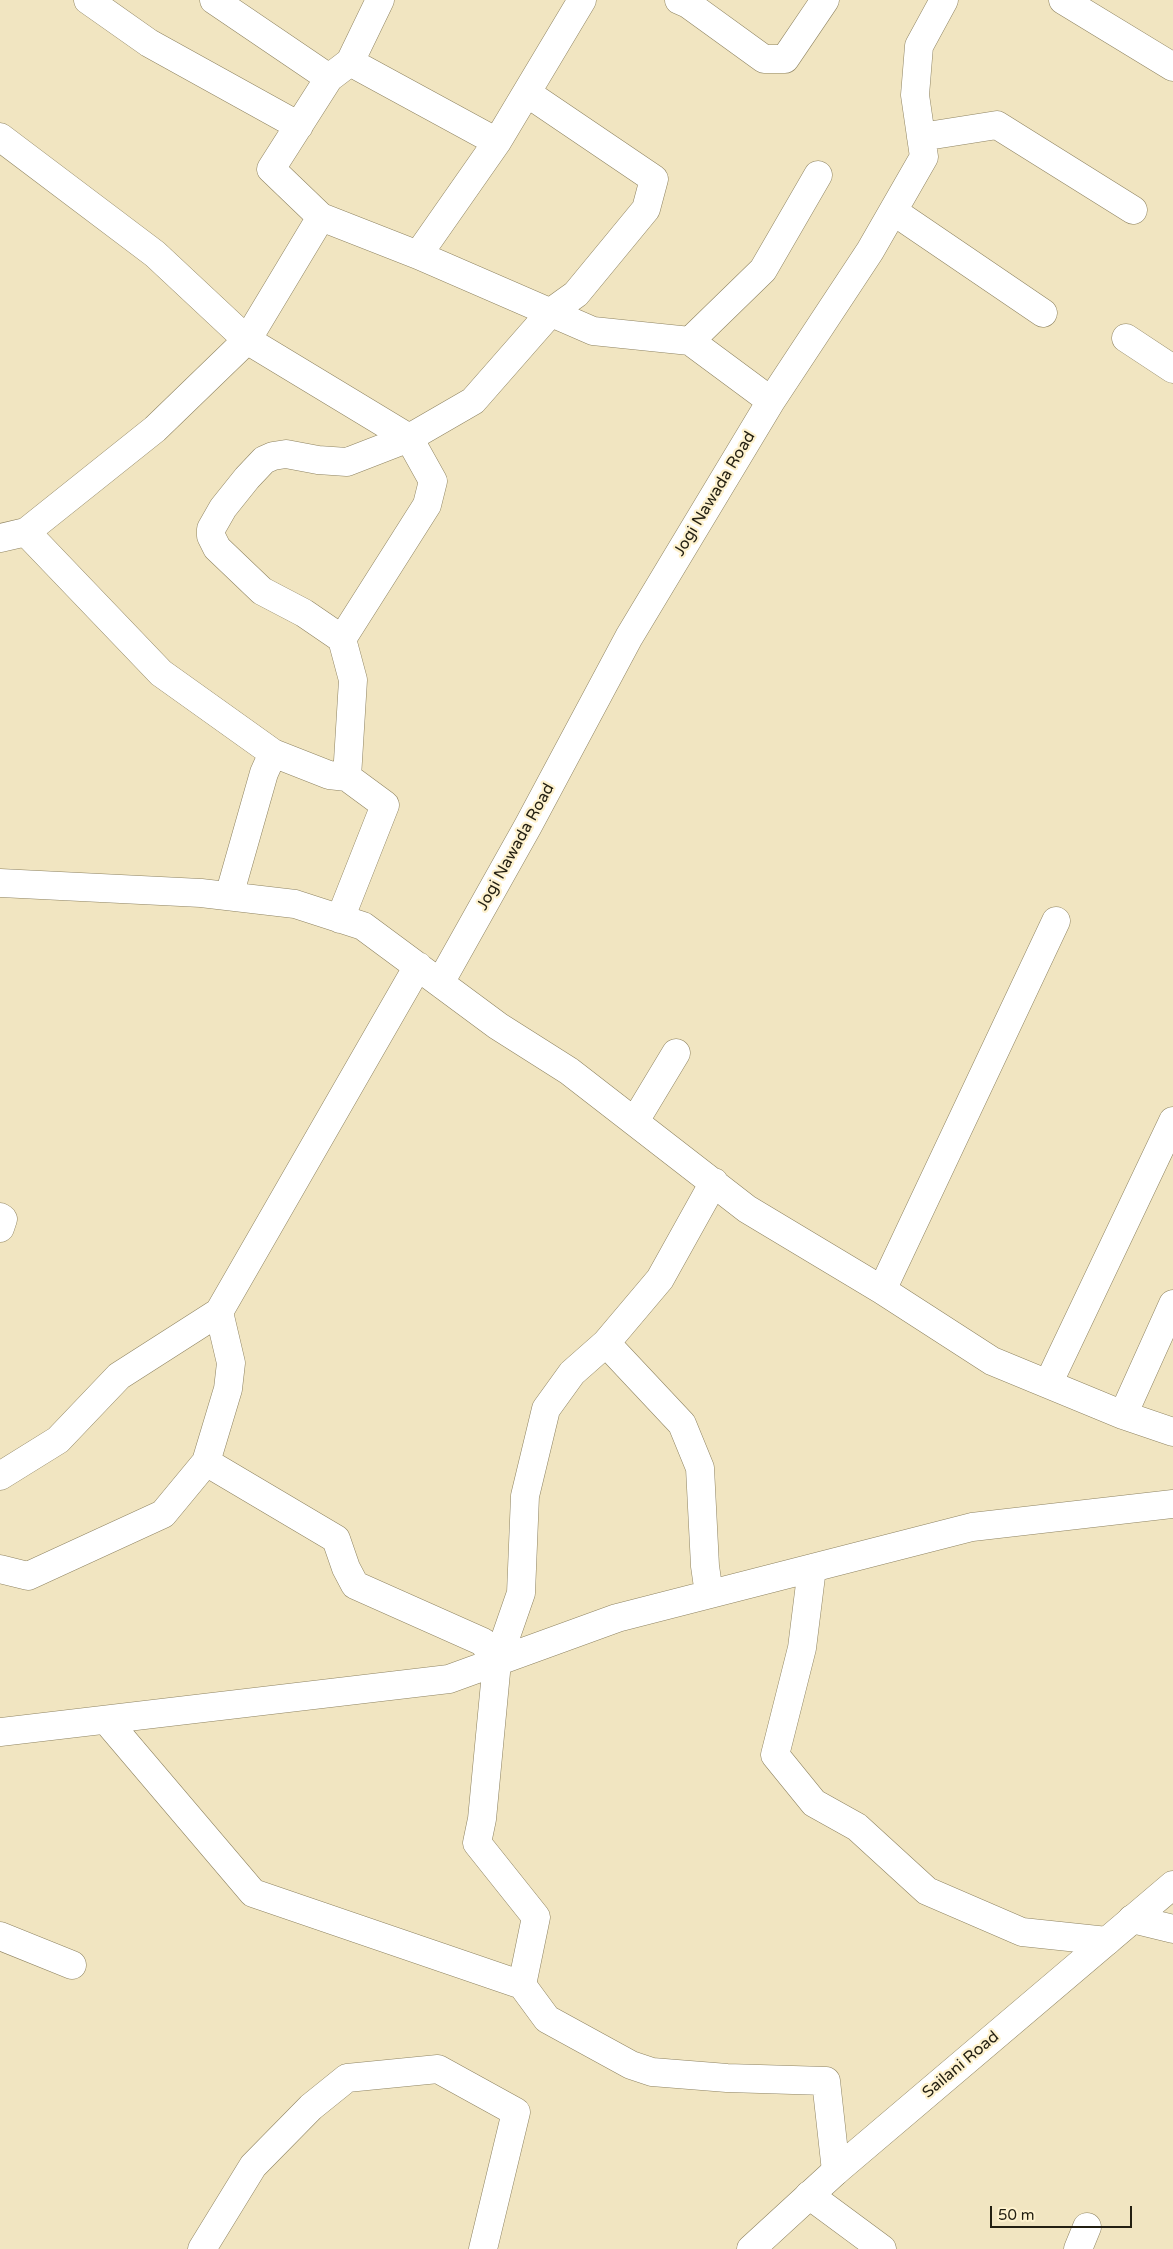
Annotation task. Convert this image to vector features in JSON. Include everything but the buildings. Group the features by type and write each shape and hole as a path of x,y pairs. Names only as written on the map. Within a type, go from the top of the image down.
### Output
{"street":[{"path":"88,0 149,43 299,126"},
{"path":"214,0 330,78"},
{"path":"418,255 497,142 582,0"},
{"path":"679,0 688,4 764,59 785,59 825,0"},
{"name":"Jogi Nawada Road","path":"440,983 528,826 629,637 771,402 870,251 924,157 915,95 918,46 944,0"},
{"path":"1063,0 1173,67"},
{"path":"370,4 350,62 330,78 271,169 321,216 418,255 592,331 690,341 771,402"},
{"path":"350,62 497,142"},
{"path":"347,777 354,680 342,639 304,614 262,591 218,548 211,536 211,529 223,508 264,460 286,454 318,460 347,462 409,438 473,401 551,312 576,294 646,209 654,179 527,93"},
{"path":"921,138 997,125 1133,210"},
{"path":"0,137 154,254 247,340 409,438 433,481 427,505 342,639"},
{"path":"690,341 763,270 818,175"},
{"path":"893,211 1042,313"},
{"path":"0,538 26,532 154,429 247,340 321,216"},
{"path":"1126,338 1173,369"},
{"path":"26,532 161,673 273,753 330,775 347,777 385,805 340,919"},
{"path":"230,896 264,772 273,753"},
{"path":"0,883 230,896 295,904 363,926 498,1026 569,1070 748,1209 882,1290 992,1361 1123,1415 1173,1432"},
{"path":"882,1290 1056,921"},
{"path":"0,1476 58,1440 119,1376 219,1312 418,966"},
{"path":"635,1121 676,1053"},
{"path":"1048,1384 1173,1121"},
{"path":"522,1985 536,1917 478,1843 497,1662 521,1593 525,1496 546,1409 572,1373 606,1343 660,1279 714,1182"},
{"path":"0,1217 3,1219 0,1228"},
{"path":"1123,1415 1173,1304"},
{"path":"0,1569 28,1576 163,1514 206,1462 228,1389 231,1363 219,1312"},
{"path":"606,1343 682,1424 700,1468 704,1566 709,1594"},
{"path":"206,1462 336,1539 346,1568 355,1585 483,1642 497,1662"},
{"path":"0,1732 449,1679 617,1618 972,1527 1173,1504"},
{"path":"812,1568 802,1648 775,1755 814,1803 857,1827 928,1890 1022,1932 1107,1941"},
{"path":"106,1720 253,1893 522,1985 546,2019 631,2065 652,2072 727,2078 826,2081 836,2171"},
{"name":"Sailani Road","path":"751,2249 836,2171 1173,1884"},
{"path":"1132,1919 1173,1929"},
{"path":"0,1936 72,1965"},
{"path":"202,2249 253,2166 311,2107 347,2078 438,2069 516,2112 482,2249"},
{"path":"809,2196 882,2249"}]}
